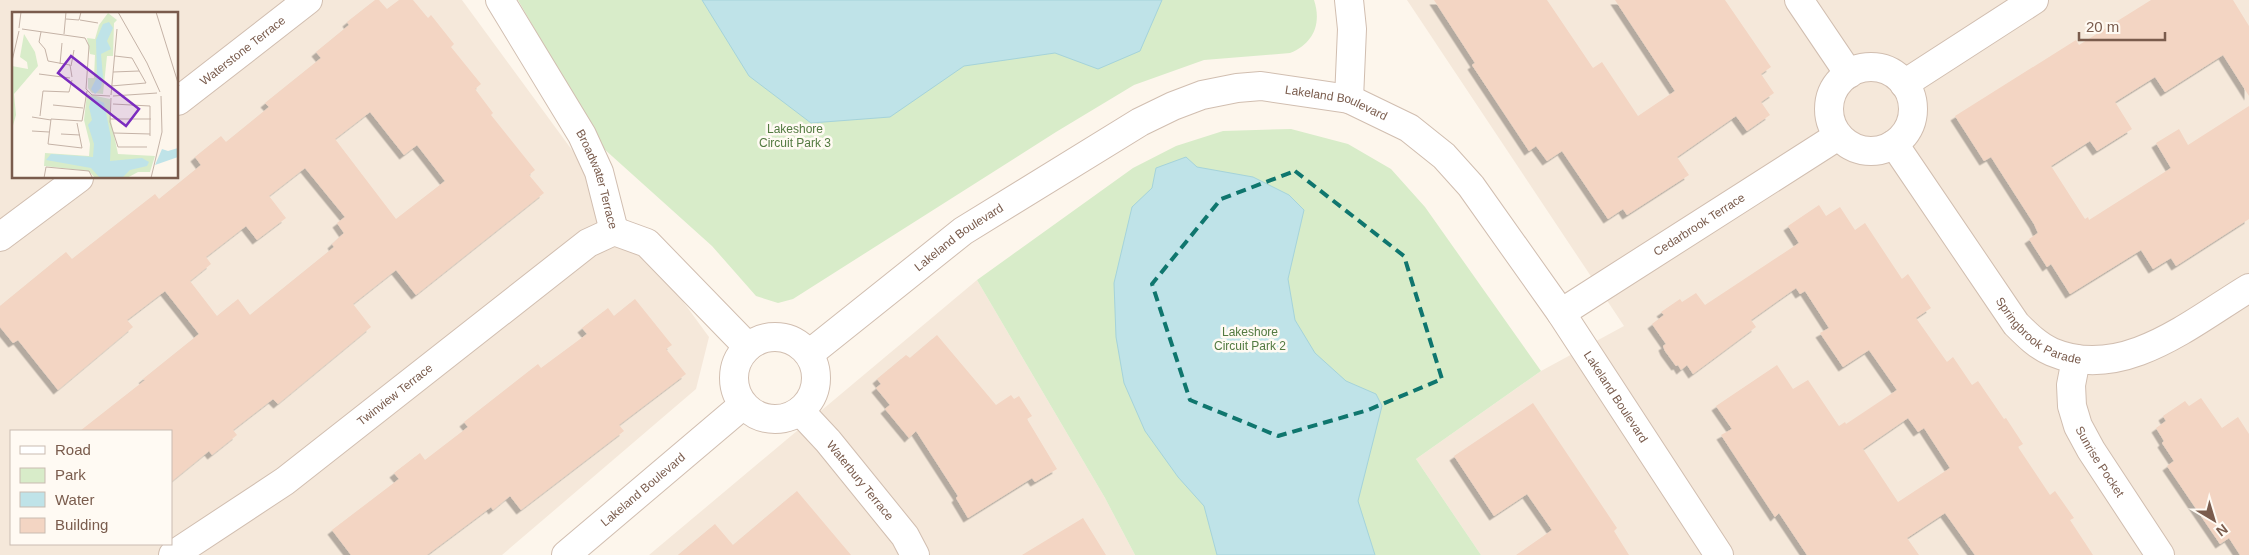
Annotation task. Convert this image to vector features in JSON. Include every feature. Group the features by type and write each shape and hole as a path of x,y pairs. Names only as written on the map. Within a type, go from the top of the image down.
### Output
{"street":[{"name":"Waterstone Terrace","path":"179,100 308,0"},
{"name":"Broadwater Terrace","path":"500,0 582,135 599,172 614,231 647,243 748,347"},
{"path":"1349,0 1352,29 1350,99"},
{"path":"1800,0 1849,74"},
{"path":"1904,84 2034,0"},
{"path":"1872,67 1884,69 1895,75 1904,84 1910,95 1911,122 1904,134 1894,144 1883,149 1859,150 1838,136 1831,124 1830,103 1838,84 1849,74 1860,69 1872,67"},
{"name":"Lakeland Boulevard","path":"809,354 964,231 1140,122 1164,110 1202,95 1261,86 1350,99 1409,128 1444,156 1471,186 1561,313 1720,555"},
{"name":"Cedarbrook Terrace","path":"1561,313 1838,136"},
{"name":"Springbrook Parade","path":"1894,144 2016,324 2033,341 2052,352 2076,359 2112,360 2136,354 2169,337 2249,288"},
{"path":"0,237 77,179"},
{"name":"Twinview Terrace","path":"173,555 285,481 588,243 614,231"},
{"path":"773,336 787,338 800,344 809,354 815,365 817,378 815,390 809,402 800,411 789,417 764,418 752,413 743,404 737,393 734,381 735,368 740,356 748,347 760,339 773,336"},
{"name":"Sunrise Pocket","path":"2076,359 2071,385 2072,406 2078,426 2091,450 2160,555"},
{"name":"Lakeland Boulevard","path":"566,555 743,404"},
{"name":"Waterbury Terrace","path":"800,411 828,441 905,536 915,555"}],"highlighted area":[{"path":"1295,171 1404,256 1442,379 1368,410 1278,436 1190,400 1152,284 1221,199"}],"shaded area":[{"path":"0,0 462,0 709,337 696,389 502,555 0,555"},
{"path":"1407,0 2249,0 2249,555 1481,555 1416,459 1541,371 1624,326"},
{"path":"977,280 1105,498 1135,555 649,555"}],"green space":[{"name":"Lakeshore Circuit Park 3","path":"518,0 1314,0 1317,17 1314,32 1310,39 1290,53 1204,60 1134,85 1056,132 793,299 778,303 756,296 712,246 603,148"},
{"name":"Lakeshore Circuit Park 2","path":"1291,129 1348,144 1391,169 1425,207 1541,371 1416,459 1481,555 1135,555 1105,498 977,280 1133,168 1176,146 1223,131"}],"water":[{"path":"702,0 1162,0 1140,51 1098,69 1055,53 964,66 890,117 811,123 749,76"},
{"path":"1186,157 1197,167 1253,177 1289,195 1304,210 1288,279 1295,320 1315,353 1346,381 1376,394 1382,406 1358,501 1375,555 1217,555 1204,506 1178,477 1145,431 1124,383 1116,337 1114,283 1132,207 1152,188 1156,168"}],"building":[{"path":"375,0 379,0 387,9 399,0 413,0 428,18 431,15 454,44 451,47 481,84 475,89 493,113 491,115 535,170 529,175 544,193 416,295 396,270 353,304 371,327 278,404 273,399 233,430 237,435 212,455 209,451 172,481 172,430 81,430 145,380 143,379 199,334 165,291 127,320 133,327 58,390 18,340 13,343 0,327 0,306 66,252 72,259 155,194 159,199 201,165 195,157 221,136 226,142 269,107 265,103 321,58 316,52 349,25 347,22","holes":["370,112 404,155 417,145 445,181 396,219 335,139","305,168 345,217 337,223 344,233 332,244 334,247 250,315 238,299 217,316 190,281 211,264 206,257 246,226 257,240 286,218 269,196"]},
{"path":"1434,0 1547,0 1593,68 1602,62 1638,116 1675,91 1615,0 1725,0 1771,67 1761,74 1774,93 1761,102 1770,115 1747,131 1736,116 1677,157 1689,175 1627,215 1623,209 1608,219 1562,151 1547,161 1536,146 1529,151 1472,65 1475,63"},
{"path":"2151,0 2233,0 2249,26 2249,96 2223,55 2165,92 2155,77 2115,102 2132,129 2097,151 2090,141 2051,166 2085,219 2088,217 2089,220 2171,168 2156,143 2179,129 2188,145 2249,106 2249,219 2176,266 2171,258 2153,269 2141,250 2070,294 2051,264 2047,267 2029,239 2038,233 2034,224 1991,157 1984,161 1955,116 2076,40 2079,45"},
{"path":"1819,205 1826,216 1840,207 1855,230 1865,223 1902,279 1908,274 1931,308 1916,318 1947,362 1953,357 1972,385 1978,381 2004,419 2006,418 2023,444 2018,447 2050,495 2055,491 2074,518 2070,520 2093,555 1975,555 1945,513 1907,538 1919,555 1807,555 1779,513 1775,517 1721,435 1732,429 1716,406 1777,365 1793,389 1808,380 1839,426 1845,422 1846,424 1897,390 1869,350 1843,367 1820,333 1829,328 1805,291 1800,294 1796,288 1751,320 1756,327 1693,374 1687,365 1681,370 1678,365 1676,366 1665,351 1663,346 1666,344 1652,324 1664,315 1661,312 1680,299 1682,302 1696,293 1705,305 1799,243 1788,226","holes":["1908,418 1918,432 1924,428 1950,468 1898,502 1863,449"]},
{"path":"635,299 672,345 666,349 686,374 619,425 624,431 521,510 510,496 493,510 491,507 427,555 351,555 332,530 399,479 394,473 420,453 425,460 468,427 464,422 538,364 541,368 587,334 582,328 608,308 614,316"},
{"path":"937,335 996,405 1011,395 1014,399 1019,396 1032,416 1027,419 1057,469 1035,482 1032,478 968,518 956,498 958,496 916,431 909,438 885,409 890,405 876,388 881,384 877,379 906,355 910,358"},
{"path":"2201,398 2222,428 2238,417 2249,434 2249,555 2240,555 2229,538 2220,544 2167,466 2174,461 2162,443 2164,441 2156,428 2166,421 2163,416 2185,401 2189,406"},
{"path":"1533,403 1617,528 1614,531 1629,555 1516,555 1552,530 1527,494 1494,516 1454,456"},
{"path":"797,491 851,555 678,555 715,524 733,545"},
{"path":"1083,518 1106,555 1022,555"}]}
